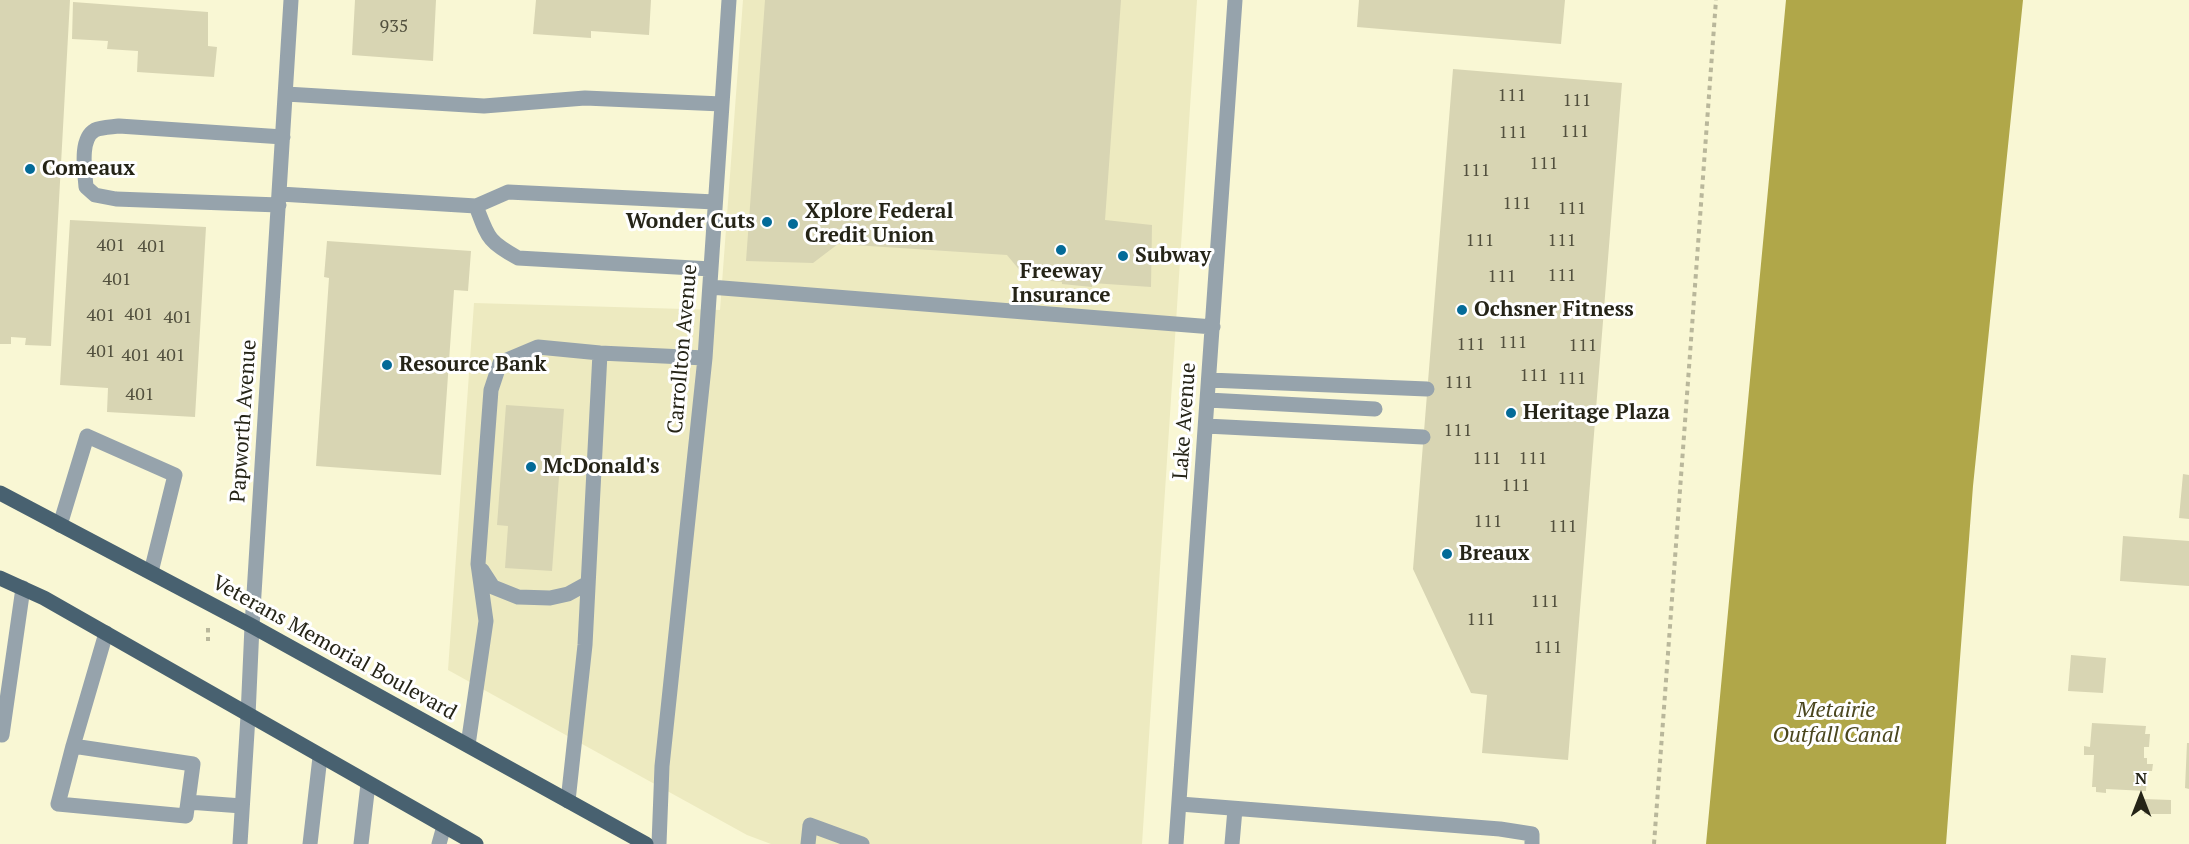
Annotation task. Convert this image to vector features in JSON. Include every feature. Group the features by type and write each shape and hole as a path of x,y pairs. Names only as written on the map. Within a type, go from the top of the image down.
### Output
{"main road":[{"name":"Veterans Memorial Boulevard","path":"0,493 252,626 646,844"},
{"path":"1,579 44,598 476,844"}],"street":[{"name":"Papworth Avenue","path":"240,844 291,0"},
{"name":"Carrollton Avenue","path":"658,844 662,766 705,358 729,0"},
{"name":"Lake Avenue","path":"1176,844 1234,0"},
{"path":"286,94 484,106 585,99 722,104"},
{"path":"283,137 119,126 95,130 88,138 84,158 86,187 95,195 116,199 280,199 476,206 508,192 716,202"},
{"path":"476,206 489,238 500,248 518,258 711,269"},
{"path":"710,287 1213,327"},
{"path":"468,746 486,621 478,564 490,390 500,363 538,347 600,353 705,358"},
{"path":"568,801 585,645 600,353"},
{"path":"1209,380 1427,389"},
{"path":"1208,400 1375,409"},
{"path":"1206,426 1423,437"},
{"path":"60,525 87,435 174,475 151,572"},
{"path":"478,564 493,587 518,597 550,598 568,594 588,583"},
{"path":"2,735 22,588"},
{"path":"73,746 193,764 186,816 58,804 73,746 106,633"},
{"path":"310,844 320,757"},
{"path":"361,844 368,784"},
{"path":"188,802 242,806"},
{"path":"1180,804 1532,839"},
{"path":"1232,844 1235,809"},
{"path":"808,844 810,825 862,844"},
{"path":"439,844 444,826"}],"path":[{"path":"1654,844 1716,0"},
{"path":"208,624 208,641"}],"shaded area":[{"path":"743,0 1197,0 1142,844 771,844 747,835 448,670 474,303 720,310"}],"water":[{"name":"Metairie Outfall Canal","path":"1786,0 2023,0 1973,486 1946,844 1706,844"}],"building":[{"name":"Comeaux","path":"0,0 70,0 51,346 25,345 26,338 11,337 11,344 0,344"},
{"path":"355,0 436,0 433,61 352,55"},
{"path":"536,0 651,0 649,35 591,31 591,38 533,34"},
{"path":"765,0 1121,0 1105,220 1152,225 1151,287 1092,283 1092,287 1027,279 1007,255 838,244 813,263 746,261"},
{"path":"1359,0 1565,0 1561,44 1357,27"},
{"path":"73,2 208,12 208,46 217,47 214,77 137,72 138,51 107,49 108,41 72,39"},
{"name":"Heritage Plaza","path":"1453,69 1622,83 1568,760 1482,753 1487,695 1471,693 1413,569"},
{"path":"70,220 206,227 195,417 107,412 108,388 60,385"},
{"path":"327,241 471,251 468,291 454,290 441,475 316,466 329,278 324,277"},
{"name":"McDonald's","path":"506,405 564,409 552,571 505,568 508,526 497,525"},
{"path":"2183,474 2189,475 2189,519 2179,518"},
{"path":"2123,536 2189,541 2189,586 2120,581"},
{"path":"2071,655 2106,658 2103,693 2068,691"},
{"path":"2092,723 2146,726 2145,734 2150,734 2149,747 2144,747 2144,758 2147,758 2147,764 2153,764 2152,771 2147,771 2146,791 2106,789 2106,793 2096,792 2096,787 2092,787 2094,755 2084,755 2084,746 2090,747"},
{"path":"2187,743 2189,743 2189,789 2185,788"},
{"path":"2144,799 2171,800 2171,814 2144,814"}],"place":[{"name":"Comeaux","path":"30,169"},
{"name":"Wonder Cuts","path":"767,222"},
{"name":"Xplore Federal Credit Union","path":"793,224"},
{"name":"Freeway Insurance","path":"1061,250"},
{"name":"Subway","path":"1123,256"},
{"name":"Ochsner Fitness","path":"1462,310"},
{"name":"Resource Bank","path":"387,365"},
{"name":"Heritage Plaza","path":"1511,413"},
{"name":"McDonald's","path":"531,467"},
{"name":"Breaux","path":"1447,554"}]}
